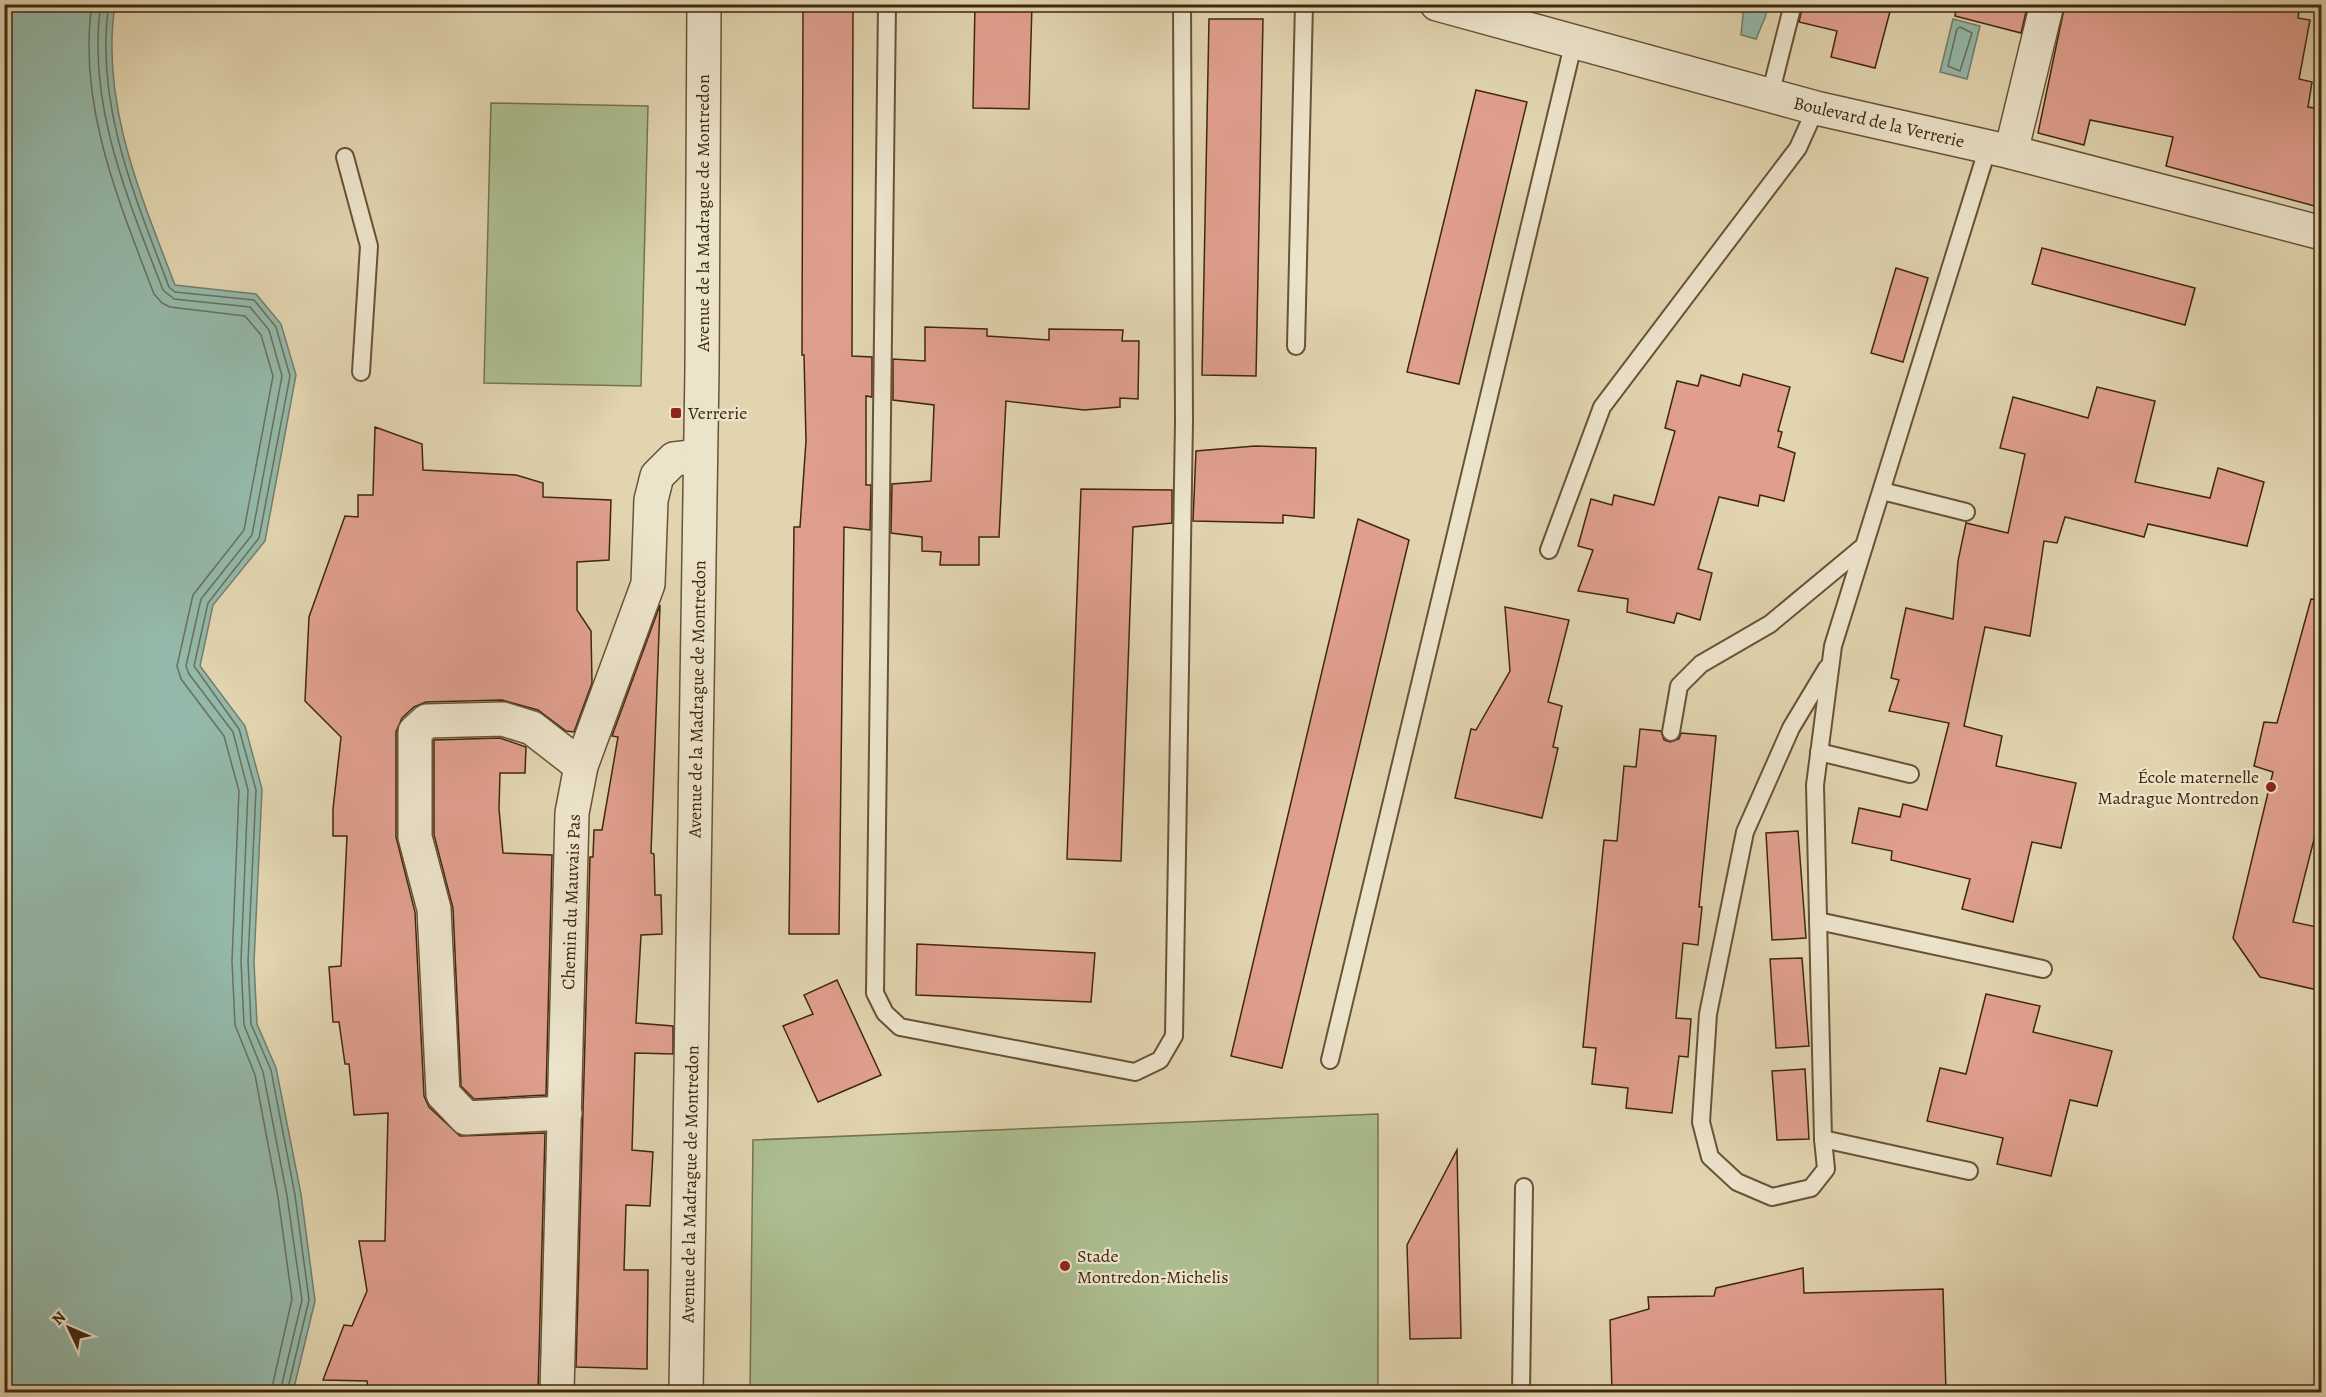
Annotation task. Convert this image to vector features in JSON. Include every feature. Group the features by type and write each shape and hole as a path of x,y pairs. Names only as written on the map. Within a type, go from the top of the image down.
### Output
{"street":[{"name":"Avenue de la Madrague de Montredon","path":"686,1392 700,456 704,4"},
{"name":"Boulevard de la Verrerie","path":"1437,4 1816,108 1999,150 2322,233"},
{"path":"1999,150 2047,4"},
{"name":"Chemin du Mauvais Pas","path":"557,1392 572,813 581,766 648,584 651,500 657,476 674,459 700,456"},
{"path":"565,1113 466,1118 443,1094 434,909 415,837 415,732 427,721 503,719 532,728 581,766"}],"lane":[{"path":"887,4 875,993 885,1013 900,1027 1135,1072 1160,1060 1174,1036 1184,421 1182,4"},
{"path":"1296,346 1304,4"},
{"path":"1770,95 1793,4"},
{"path":"1330,1060 1574,41"},
{"path":"1549,550 1602,407 1798,148 1816,108"},
{"path":"1831,663 1791,728 1744,832 1708,1014 1701,1122 1710,1157 1737,1182 1772,1197 1811,1188 1826,1169 1823,1139 1815,784 1831,663 1864,545 1999,150"},
{"path":"345,157 369,246 361,372"},
{"path":"1882,491 1966,512"},
{"path":"1671,732 1679,686 1701,664 1770,624 1864,545"},
{"path":"1820,752 1910,774"},
{"path":"1818,921 2043,969"},
{"path":"1823,1139 1969,1171"},
{"path":"1521,1392 1524,1187"}],"shaded area":[{"path":"491,103 648,106 641,386 484,383"},
{"name":"Stade Montredon-Michelis","path":"1378,1114 1378,1392 750,1392 753,1140"}],"water":[{"path":"5,4 115,5 112,41 113,77 118,113 137,183 175,285 256,294 281,324 296,375 265,541 213,605 200,666 245,726 262,789 254,962 257,1024 276,1068 301,1194 315,1301 293,1392 5,1392"},
{"path":"1744,5 1766,5 1766,15 1756,39 1741,35"},
{"path":"1953,19 1980,26 1967,79 1940,72"}],"building":[{"path":"803,4 853,4 852,356 872,357 872,397 866,396 866,485 871,485 870,530 844,527 839,934 789,934 794,527 800,527 806,441 804,355 802,355"},
{"path":"975,4 1032,4 1029,109 973,108"},
{"path":"1803,4 1892,4 1875,68 1831,57 1837,31 1799,22"},
{"path":"1957,4 2028,4 2021,33 1955,16"},
{"path":"2065,4 2300,4 2298,18 2310,20 2299,79 2312,82 2308,107 2322,109 2322,208 2166,166 2173,137 2090,120 2084,145 2038,133"},
{"path":"1209,19 1263,19 1256,376 1202,375"},
{"path":"1476,90 1527,102 1459,384 1407,372"},
{"path":"2042,248 2195,288 2185,325 2032,284"},
{"path":"1896,268 1928,278 1903,362 1871,353"},
{"path":"925,327 987,329 987,336 1049,340 1049,329 1123,330 1122,341 1139,341 1138,399 1120,398 1120,407 1084,410 1006,401 999,537 979,537 979,565 940,565 941,552 922,551 922,537 891,533 892,484 931,481 934,405 893,400 893,359 925,361"},
{"path":"1743,374 1790,387 1778,431 1782,432 1778,447 1795,453 1784,501 1760,495 1758,506 1719,497 1698,569 1712,573 1700,620 1677,613 1674,623 1627,612 1628,599 1578,591 1593,550 1578,546 1591,499 1612,505 1614,495 1654,505 1675,431 1665,428 1677,381 1698,386 1701,375 1740,386"},
{"path":"2097,387 2155,401 2135,482 2210,498 2218,468 2264,482 2247,546 2148,524 2144,537 2065,517 2057,543 2044,541 2030,636 1985,627 1964,726 2002,736 1996,766 2076,783 2061,848 2032,842 2013,922 1962,909 1970,879 1891,860 1892,851 1852,843 1859,808 1900,817 1903,804 1927,810 1949,723 1889,711 1899,680 1891,678 1906,608 1953,619 1958,561 1966,523 2008,533 2025,454 2000,448 2013,397 2088,418"},
{"path":"375,427 422,444 423,470 516,475 543,483 543,497 611,500 609,560 577,562 577,610 591,631 592,683 574,732 566,731 538,710 502,700 426,702 414,707 402,718 396,732 396,837 415,912 424,1096 429,1107 460,1136 545,1133 538,1391 368,1388 367,1381 323,1380 344,1325 352,1326 367,1291 359,1241 385,1241 388,1113 354,1115 349,1064 345,1064 339,1022 333,1022 329,967 341,966 347,836 333,836 333,809 341,737 305,701 309,617 345,516 358,517 358,495 373,495"},
{"path":"1255,446 1316,448 1314,518 1283,515 1283,523 1193,521 1196,451"},
{"path":"1081,489 1172,490 1172,523 1133,527 1121,861 1067,859"},
{"path":"1358,519 1409,540 1282,1068 1231,1056"},
{"path":"2311,599 2322,600 2322,808 2293,922 2322,928 2322,991 2260,977 2233,938 2273,772 2254,766 2264,722 2277,723"},
{"path":"660,605 651,853 654,854 655,895 661,895 662,934 641,935 636,1023 673,1026 673,1054 635,1053 632,1150 653,1152 650,1206 626,1205 624,1270 648,1270 647,1369 576,1367 590,857 593,857 594,830 602,830 618,737 612,736"},
{"path":"1505,607 1569,620 1548,702 1562,706 1553,747 1558,748 1542,818 1455,798 1471,729 1476,730 1510,671"},
{"path":"1640,729 1661,731 1664,740 1670,742 1679,739 1681,733 1716,736 1699,907 1702,907 1698,945 1683,943 1676,1018 1691,1019 1688,1057 1679,1056 1672,1113 1626,1108 1628,1088 1592,1084 1596,1048 1583,1047 1604,840 1617,841 1624,766 1636,767"},
{"path":"500,738 526,747 525,773 500,773 499,809 503,853 552,855 546,1095 474,1099 461,1086 453,908 434,835 434,740"},
{"path":"1798,831 1806,938 1772,940 1766,833"},
{"path":"917,944 1095,953 1091,1002 916,995"},
{"path":"1802,958 1809,1046 1776,1048 1770,959"},
{"path":"837,980 881,1075 818,1102 783,1026 813,1014 804,995"},
{"path":"1986,994 2040,1006 2033,1032 2112,1051 2097,1106 2070,1100 2051,1176 1997,1164 2003,1138 1927,1121 1940,1068 1966,1074"},
{"path":"1805,1069 1809,1139 1777,1140 1772,1071"},
{"path":"1457,1150 1461,1338 1410,1339 1407,1245"},
{"path":"1803,1268 1804,1293 1943,1289 1946,1392 1612,1392 1610,1320 1649,1309 1648,1297 1714,1296 1716,1288"}],"place":[{"name":"Verrerie","path":"676,413"},
{"name":"École maternelle Madrague Montredon","path":"2271,787"},
{"name":"Stade Montredon-Michelis","path":"1065,1266"}]}
